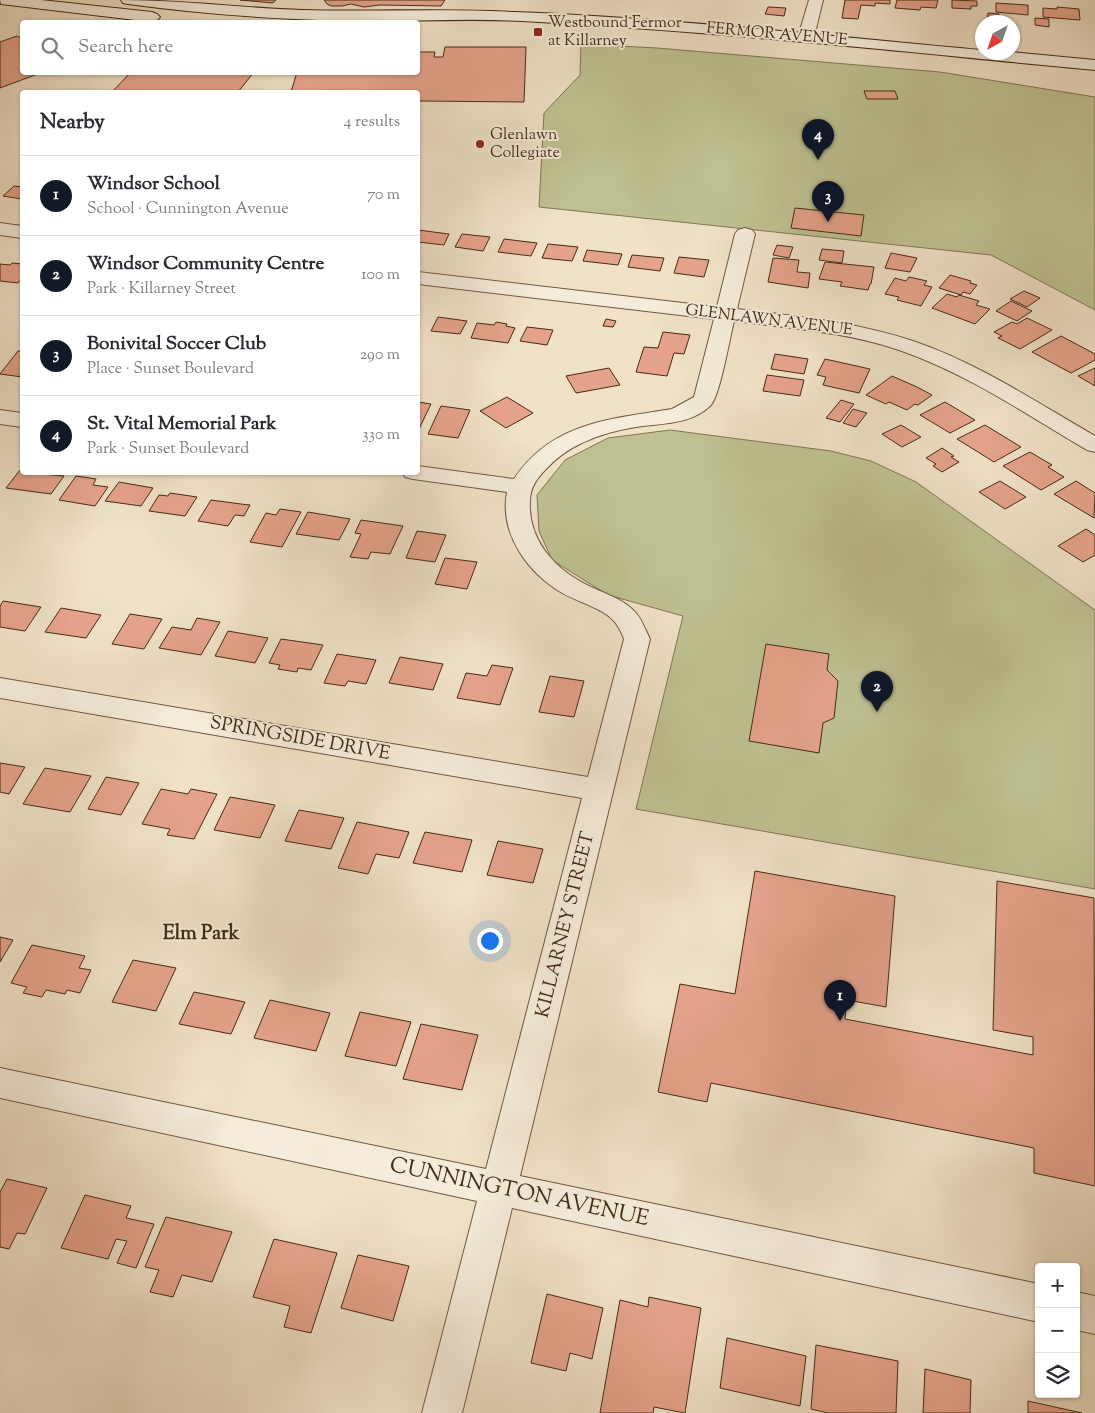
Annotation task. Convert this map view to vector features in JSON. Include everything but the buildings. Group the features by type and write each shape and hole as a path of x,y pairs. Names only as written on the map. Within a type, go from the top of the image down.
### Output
{"street":[{"path":"1,0 32,1 202,20"},
{"name":"FERMOR AVENUE","path":"128,0 189,8 337,16 512,16 588,19 1095,65"},
{"path":"164,0 189,8"},
{"path":"806,38 816,0"},
{"path":"0,12 32,1"},
{"name":"FERMOR AVENUE","path":"420,29 586,32 923,61 1095,79"},
{"path":"0,229 20,232"},
{"path":"420,473 520,487 537,464 547,455 585,433 605,426 681,415 694,410 704,399 746,234"},
{"name":"GLENLAWN AVENUE","path":"420,278 726,316 802,323 862,333 920,350 964,371 1095,445"},
{"path":"0,416 20,420"},
{"name":"KILLARNEY STREET","path":"442,1413 638,639 626,618 555,576 541,563 529,547 521,529 518,512 520,487"},
{"name":"SPRINGSIDE DRIVE","path":"0,688 600,790"},
{"name":"CUNNINGTON AVENUE","path":"0,1083 1035,1303"},
{"path":"1080,1312 1095,1315"}],"green space":[{"path":"581,44 657,48 940,72 1095,97 1095,310 991,255 539,207 544,113 580,75"},
{"path":"670,430 831,451 871,461 916,482 1095,610 1095,889 636,809 683,616 608,595 552,560 539,531 537,495 565,460 608,438"}],"place":[{"name":"Westbound Fermor at Killarney","path":"538,32"},
{"name":"Glenlawn Collegiate","path":"480,144"},
{"name":"St. Vital Memorial Park","path":"818,160"},
{"name":"Bonivital Soccer Club","path":"828,222"},
{"name":"Windsor Community Centre","path":"877,712"},
{"name":"Windsor School","path":"840,1021"}],"district":[{"name":"Elm Park","path":"201,934"}]}
